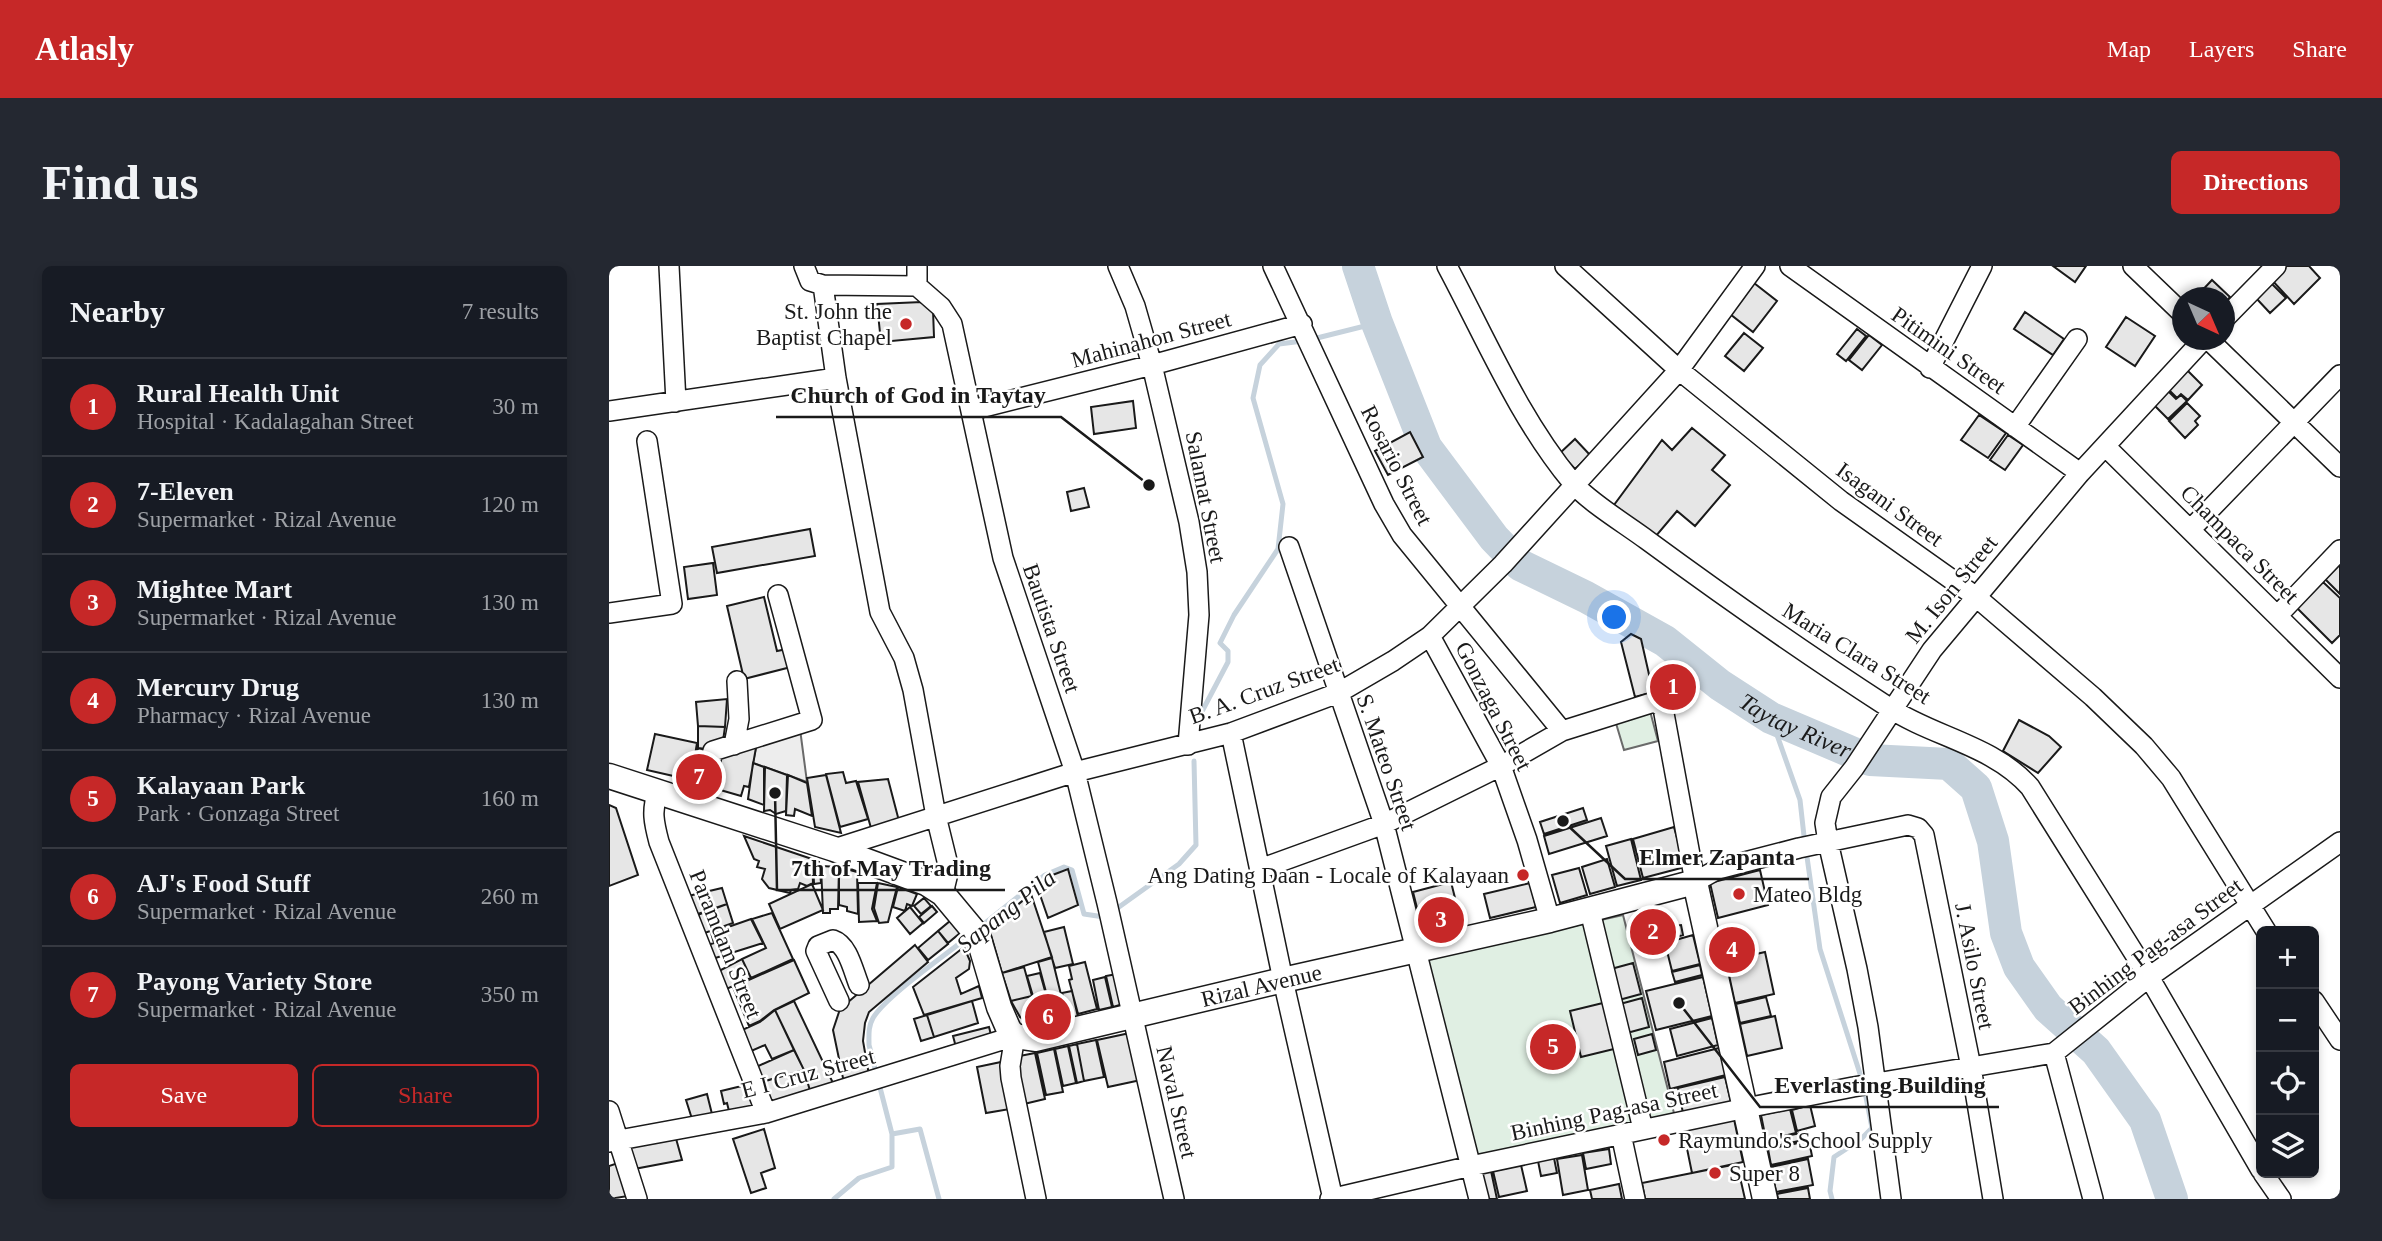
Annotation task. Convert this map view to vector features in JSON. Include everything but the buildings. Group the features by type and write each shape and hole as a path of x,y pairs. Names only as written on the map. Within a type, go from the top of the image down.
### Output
{"main road":[{"path":"609,776 834,849 926,883 943,894 974,929 1002,1014 1009,1030 1015,1036"},
{"name":"Rizal Avenue","path":"1015,1036 1035,1039 1590,911 1695,882"},
{"path":"1695,882 1765,1199"}],"street":[{"path":"669,266 676,402"},
{"path":"804,266 810,281 823,285 917,276"},
{"name":"Salamat Street","path":"1118,266 1135,306 1152,365 1189,522 1197,572 1199,615 1188,745"},
{"name":"Rosario Street","path":"1273,266 1384,504 1402,536 1562,731"},
{"name":"Maria Clara Street","path":"1447,266 1543,445 1574,485 1721,595 1891,709 1975,748 2017,772 2030,786 2149,977 2256,1161"},
{"name":"Isagani Street","path":"1565,266 1679,370 1841,501 1975,596 2093,696 2144,746 2171,778 2262,926"},
{"name":"B. A. Cruz Street","path":"834,849 1075,772 1231,733 1338,693 1430,636 1509,557 1679,370 1755,266"},
{"name":"Pitimini Street","path":"1790,266 2080,472"},
{"path":"1930,368 1982,266"},
{"path":"2133,266 2172,304"},
{"path":"2235,307 2276,266"},
{"name":"Bautista Street","path":"917,276 952,324 1003,558 1075,772 1132,1016"},
{"path":"823,285 836,378 880,612 904,658 913,690 936,816 949,869 943,894"},
{"name":"Mahinahon Street","path":"972,410 1152,365 1305,331"},
{"path":"2015,427 2077,339"},
{"name":"M. Ison Street","path":"1891,1199 1868,1027 1825,823 1831,797 1854,768 1932,650 1975,596 2080,472 2194,350"},
{"path":"2219,350 2340,467"},
{"path":"2191,529 2340,375"},
{"path":"609,411 836,378"},
{"path":"609,613 672,604 647,442"},
{"name":"Champaca Street","path":"2105,446 2340,678"},
{"name":"S. Mateo Street","path":"1289,547 1384,824 1479,1199"},
{"path":"2278,615 2340,550"},
{"path":"700,805 713,751 812,720 778,595"},
{"name":"Gonzaga Street","path":"1430,636 1501,766 1527,840 1550,920"},
{"path":"734,745 739,719 737,681"},
{"path":"1260,869 1384,824 1501,766 1562,731 1651,703 1657,703 1663,708 1695,882 1718,869 1828,842"},
{"path":"1231,733 1332,1199"},
{"name":"Paramdam Street","path":"658,792 652,806 659,842 766,1113"},
{"name":"J. Asilo Street","path":"1828,842 1908,825 1919,828 1924,835 1971,1067 1993,1199"},
{"name":"Binhing Pag-asa Street","path":"1332,1199 1643,1129 2062,1048 2149,977 2340,842"},
{"path":"1590,911 1643,1129"},
{"path":"839,1001 816,951 818,946 832,940 839,942 859,985"},
{"path":"2319,1008 2340,1040"},
{"name":"Naval Street","path":"1132,1016 1174,1199"},
{"path":"1015,1036 1011,1077 1035,1199"},
{"name":"E I Cruz Street","path":"614,1141 766,1113 1015,1036"},
{"path":"2062,1048 2093,1199"},
{"path":"609,1111 614,1141 637,1199"},
{"path":"1622,1134 1635,1199"},
{"name":"Maria Clara Street","path":"2267,1178 2281,1199"}],"green space":[{"path":"1650,711 1658,741 1624,750 1615,720"},
{"path":"1623,915 1675,1117 1478,1157 1427,959"}],"shaded area":[{"path":"800,729 807,782 753,763 757,742"}],"waterway":[{"name":"Taytay River","path":"1358,266 1377,323 1426,447 1494,538 1520,565 1586,597 1665,641 1720,685 1771,718 1870,760 1949,764 1976,788 1993,841 2006,933 2019,967 2048,1008 2096,1051 2145,1120 2172,1199"},
{"name":"Sapang Pila","path":"1313,339 1377,323"},
{"name":"Sapang Pila","path":"1197,721 1228,662 1228,651 1220,643 1234,615 1278,549 1283,504 1253,398 1260,365 1279,344 1303,341"},
{"path":"1771,718 1800,800 1804,836"},
{"name":"Sapang Pila","path":"1112,912 1179,864 1196,845 1194,761"},
{"path":"1807,857 1820,949 1862,1080"},
{"name":"Sapang Pila","path":"979,928 1045,875 1064,867 1072,870 1084,914 1104,917"},
{"name":"Sapang Pila","path":"834,1199 859,1178 892,1167 892,1134 869,1045 873,1018 903,987 969,936"},
{"path":"1832,1199 1830,1191 1834,1157 1860,1140 1872,1128 1865,1092"},
{"path":"892,1134 920,1129 939,1199"}],"place":[{"name":"St. John the Baptist Chapel","path":"906,324"},
{"name":"Church of God in Taytay","path":"1149,485"},
{"name":"Rural Health Unit","path":"1673,687"},
{"name":"Payong Variety Store","path":"699,777"},
{"name":"7th of May Trading","path":"775,793"},
{"name":"Elmer Zapanta","path":"1563,821"},
{"name":"Ang Dating Daan - Locale of Kalayaan","path":"1523,875"},
{"name":"Mateo Bldg","path":"1739,894"},
{"name":"Mightee Mart","path":"1441,920"},
{"name":"7-Eleven","path":"1653,932"},
{"name":"Mercury Drug","path":"1732,950"},
{"name":"Everlasting Building","path":"1679,1003"},
{"name":"AJ's Food Stuff","path":"1048,1017"},
{"name":"Kalayaan Park","path":"1553,1047"},
{"name":"Raymundo's School Supply","path":"1664,1140"},
{"name":"Super 8","path":"1715,1173"}]}
